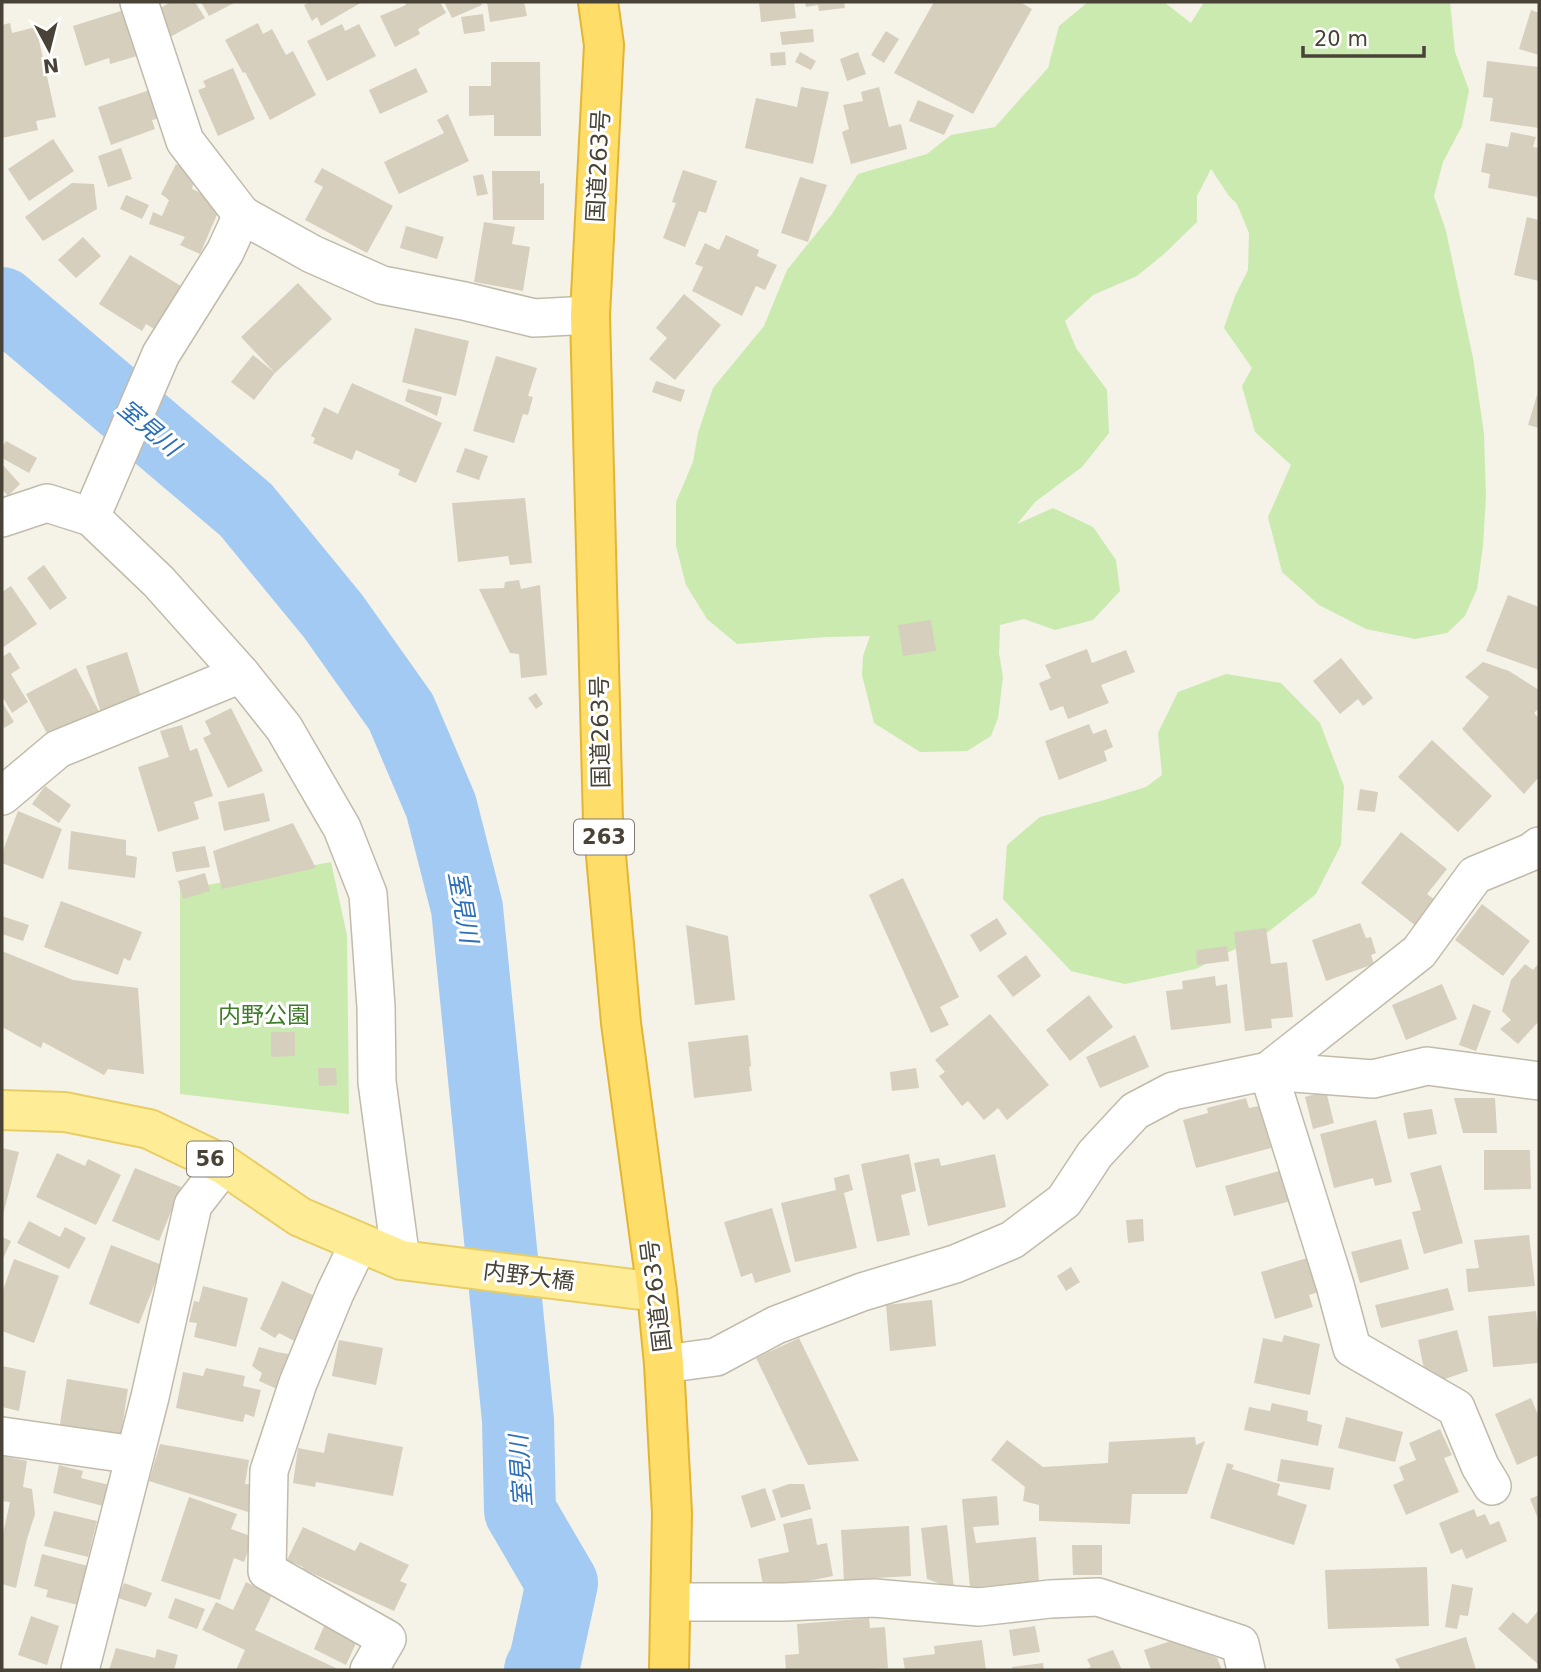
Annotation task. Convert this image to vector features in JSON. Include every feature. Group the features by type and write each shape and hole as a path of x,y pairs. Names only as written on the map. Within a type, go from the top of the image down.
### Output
{"highway":[{"name":"国道263号","path":"598,2 604,45 590,315 603,822 621,1023 664,1364 672,1513 670,1670"}],"main road":[{"name":"56","path":"2,1110 65,1112 149,1129 224,1166 300,1217 401,1260"},
{"name":"内野大橋","path":"401,1260 657,1292"}],"street":[{"path":"139,2 185,141 242,215 312,254 382,285 464,300 534,318 590,315"},
{"path":"91,517 161,354 225,252 242,215"},
{"path":"2,519 47,503 91,517 159,582 241,674 284,728 342,828 369,894 376,1007 377,1082 401,1260"},
{"path":"2,796 58,749 241,674"},
{"path":"1268,1071 1419,952 1475,875 1531,852 1539,846"},
{"path":"664,1364 716,1357 776,1325 862,1292 955,1264 1012,1240 1064,1201 1095,1154 1135,1111 1173,1091 1268,1071 1373,1079 1427,1066 1539,1081"},
{"path":"1268,1071 1352,1348 1456,1408 1479,1466 1492,1486"},
{"path":"80,1670 150,1397 193,1205 224,1166"},
{"path":"359,1243 298,1383 268,1471 267,1571 387,1639 369,1670"},
{"path":"2,1436 135,1455"},
{"path":"671,1602 784,1602 874,1598 979,1608 1050,1599 1098,1597 1240,1644 1246,1670"}],"green space":[{"path":"1088,2 1164,2 1191,23 1204,2 1450,2 1455,52 1469,90 1462,126 1443,162 1434,196 1446,231 1473,358 1484,434 1486,495 1477,589 1465,616 1447,633 1415,639 1366,629 1319,605 1282,572 1268,517 1291,465 1255,432 1242,386 1252,368 1224,328 1248,270 1249,233 1237,204 1211,169 1197,196 1197,222 1137,276 1093,295 1065,321 1076,348 1107,390 1109,433 1082,467 1035,502 1017,524 1053,508 1093,527 1116,560 1120,591 1093,620 1055,630 1024,619 1000,625 999,653 1003,677 998,718 991,736 967,751 920,752 874,723 862,675 863,656 870,636 737,644 707,619 686,585 676,546 676,502 693,462 698,433 713,388 764,326 787,270 832,214 858,174 927,154 951,135 995,127 1048,68 1059,26"},
{"path":"1226,674 1281,683 1320,723 1344,786 1341,845 1316,894 1268,932 1196,969 1125,984 1071,971 1003,899 1007,845 1040,817 1146,787 1162,775 1158,733 1178,692"},
{"name":"内野公園","path":"331,862 347,935 349,1114 180,1094 180,890"}],"building":[{"path":"169,2 195,2 205,18 170,37 155,11"},
{"path":"201,2 236,2 209,16"},
{"path":"310,2 362,2 321,26 317,17 312,21 304,5"},
{"path":"405,2 440,2 446,13 418,29 420,34 395,47 380,16 406,5"},
{"path":"444,2 480,2 482,5 452,18"},
{"path":"487,2 524,2 527,16 490,22"},
{"path":"759,2 794,2 796,18 761,22"},
{"path":"805,2 844,2 845,8 819,11 818,5 806,7"},
{"path":"934,2 1020,2 1032,9 973,114 894,73"},
{"path":"124,10 137,56 110,64 109,58 85,66 73,26"},
{"path":"1531,10 1539,13 1539,55 1519,49"},
{"path":"483,14 485,31 464,34 461,17"},
{"path":"10,23 12,33 36,27 56,117 36,121 38,130 2,138 2,25"},
{"path":"258,23 263,34 272,29 286,55 293,51 316,95 270,120 225,40"},
{"path":"342,24 345,31 359,24 376,56 327,81 307,41"},
{"path":"813,29 814,42 782,45 780,32"},
{"path":"886,31 899,39 884,63 871,55"},
{"path":"785,52 786,65 771,66 770,53"},
{"path":"800,52 816,61 811,70 795,62"},
{"path":"858,52 866,74 847,81 840,59"},
{"path":"1487,61 1539,67 1539,128 1490,121 1493,98 1483,97"},
{"path":"491,62 540,62 541,136 494,136 494,115 469,116 469,86 491,86"},
{"path":"233,68 255,119 218,136 198,90 206,87 203,81"},
{"path":"416,68 428,92 380,114 369,90"},
{"path":"801,87 829,92 813,164 745,148 756,98 797,107"},
{"path":"879,87 889,127 901,124 907,149 851,164 842,132 849,129 843,105 863,101 861,92"},
{"path":"150,90 160,118 152,120 155,129 111,145 98,107"},
{"path":"918,100 954,115 944,135 909,121"},
{"path":"448,114 469,161 399,194 384,162 444,133 437,120"},
{"path":"1511,132 1536,137 1533,147 1539,148 1537,197 1488,188 1490,174 1481,172 1486,143 1508,147"},
{"path":"53,139 74,171 29,201 8,169"},
{"path":"121,148 132,179 108,187 98,156"},
{"path":"176,164 196,172 192,189 213,198 219,210 200,254 180,245 185,237 149,224 153,212 162,216 169,200 161,194"},
{"path":"322,168 393,206 367,253 305,220 323,187 314,182"},
{"path":"683,170 717,181 706,213 699,211 685,247 663,238 676,203 672,202"},
{"path":"492,171 540,171 540,184 544,183 544,220 493,220"},
{"path":"483,174 488,194 477,196 473,176"},
{"path":"800,177 827,185 808,242 781,233"},
{"path":"72,183 94,184 97,209 43,241 25,217"},
{"path":"126,195 149,205 142,219 120,209"},
{"path":"1527,217 1539,220 1539,281 1514,275"},
{"path":"484,222 515,227 512,244 530,247 523,291 474,282"},
{"path":"406,226 444,237 437,259 400,248"},
{"path":"726,235 759,250 757,256 777,265 765,290 756,286 742,316 692,291 703,267 695,264 705,243 719,250"},
{"path":"83,237 101,256 76,278 58,260"},
{"path":"130,255 181,286 154,329 146,324 142,331 99,304"},
{"path":"298,283 332,319 275,373 241,337"},
{"path":"684,294 721,325 675,380 649,359 667,338 656,328"},
{"path":"415,328 469,341 456,396 402,382"},
{"path":"253,355 275,373 254,400 231,382"},
{"path":"496,356 537,368 528,396 533,397 528,415 523,414 514,443 473,431"},
{"path":"656,381 685,390 681,402 652,392"},
{"path":"352,383 442,423 416,483 398,475 400,470 356,450 352,460 313,443 315,438 311,436 324,407 338,414"},
{"path":"408,389 442,397 437,416 405,401"},
{"path":"1537,395 1539,396 1539,428 1528,425"},
{"path":"6,441 37,458 29,473 2,458 2,448"},
{"path":"465,448 488,456 479,480 456,472"},
{"path":"2,464 20,484 8,496 2,489"},
{"path":"525,498 532,563 510,565 508,556 458,562 452,503"},
{"path":"44,565 67,598 50,610 27,578"},
{"path":"519,580 521,589 540,585 547,675 521,678 519,654 510,653 479,589 504,588 505,582"},
{"path":"11,586 37,624 2,648 2,592"},
{"path":"1508,595 1539,607 1539,670 1486,651"},
{"path":"931,620 936,651 903,656 898,625"},
{"path":"1087,649 1092,663 1126,650 1135,672 1101,685 1109,703 1068,719 1063,706 1050,711 1039,683 1051,678 1045,665"},
{"path":"10,652 20,668 11,674 28,702 12,713 2,696 2,657"},
{"path":"127,652 144,706 103,719 86,666"},
{"path":"1341,658 1373,698 1363,706 1358,699 1340,714 1313,681"},
{"path":"1483,662 1509,671 1539,690 1539,708 1534,713 1539,718 1539,777 1524,794 1462,729 1489,697 1465,677"},
{"path":"76,668 101,715 51,741 26,694"},
{"path":"536,693 543,704 536,709 528,698"},
{"path":"2,702 14,722 4,728 2,724"},
{"path":"231,708 263,771 228,788 203,738 211,734 205,721"},
{"path":"1089,724 1093,734 1106,729 1113,747 1104,751 1107,761 1059,780 1045,741"},
{"path":"182,725 190,751 197,748 213,796 194,802 199,819 158,832 138,767 169,757 160,731"},
{"path":"1432,740 1492,796 1458,832 1398,777"},
{"path":"45,786 71,805 59,823 32,804"},
{"path":"1360,789 1378,792 1375,812 1357,810"},
{"path":"264,793 270,821 224,831 218,802"},
{"path":"18,811 62,829 43,879 2,863 2,853"},
{"path":"293,823 316,868 222,889 213,851"},
{"path":"71,831 126,840 126,855 137,857 135,878 68,869"},
{"path":"1401,832 1447,869 1427,894 1435,900 1416,926 1361,883"},
{"path":"205,846 210,867 176,872 172,852"},
{"path":"205,873 210,891 183,899 178,881"},
{"path":"903,878 959,997 940,1007 949,1025 931,1033 869,895"},
{"path":"61,901 142,932 130,961 124,958 118,975 44,947"},
{"path":"1482,904 1530,941 1503,976 1455,940"},
{"path":"2,916 29,925 23,941 2,934"},
{"path":"997,918 1007,934 980,952 970,935"},
{"path":"1360,923 1366,938 1371,937 1376,953 1371,955 1374,964 1326,981 1312,940"},
{"path":"686,925 728,936 735,1000 695,1005"},
{"path":"1266,928 1271,964 1287,962 1293,1017 1271,1019 1272,1028 1245,1031 1234,932"},
{"path":"1227,946 1229,961 1197,965 1196,950"},
{"path":"2,951 73,980 138,988 144,1074 108,1069 104,1075 43,1042 41,1048 2,1027"},
{"path":"1026,955 1041,976 1013,997 997,976"},
{"path":"1539,963 1539,1021 1518,1044 1500,1029 1511,1020 1502,1011 1511,980 1525,964 1533,970"},
{"path":"1215,976 1216,986 1227,984 1231,1023 1171,1030 1166,991 1183,989 1182,981"},
{"path":"1442,984 1457,1019 1406,1040 1392,1005"},
{"path":"1089,995 1113,1027 1070,1061 1046,1030"},
{"path":"1473,1004 1491,1011 1476,1051 1459,1045"},
{"path":"990,1014 1049,1085 1007,1120 998,1108 984,1120 968,1101 962,1106 939,1076 945,1072 935,1060"},
{"path":"271,1032 295,1032 295,1056 271,1057"},
{"path":"748,1035 752,1091 694,1098 688,1042"},
{"path":"1135,1035 1149,1067 1100,1088 1086,1057"},
{"path":"318,1068 336,1068 337,1085 319,1086"},
{"path":"916,1068 919,1088 892,1091 890,1072"},
{"path":"1326,1091 1334,1123 1313,1129 1305,1097"},
{"path":"1246,1098 1249,1108 1259,1106 1271,1148 1196,1168 1183,1120 1208,1113 1207,1108"},
{"path":"1454,1098 1495,1098 1497,1133 1463,1133"},
{"path":"1432,1109 1437,1134 1408,1139 1403,1113"},
{"path":"1376,1120 1392,1182 1375,1186 1373,1178 1334,1188 1320,1134"},
{"path":"2,1148 19,1152 3,1215 2,1215"},
{"path":"1484,1150 1530,1150 1531,1189 1484,1190"},
{"path":"57,1153 85,1166 88,1159 121,1175 96,1225 36,1197"},
{"path":"909,1154 916,1191 901,1195 910,1235 877,1242 861,1164"},
{"path":"995,1154 1006,1207 928,1226 914,1163 939,1158 941,1166"},
{"path":"1441,1165 1463,1243 1424,1254 1412,1212 1421,1210 1410,1173"},
{"path":"135,1168 181,1187 159,1241 112,1221"},
{"path":"1283,1170 1291,1201 1234,1216 1225,1186"},
{"path":"849,1174 853,1190 844,1193 857,1248 795,1262 781,1203 836,1190 834,1178"},
{"path":"772,1208 791,1272 755,1283 752,1273 741,1277 724,1222"},
{"path":"1143,1219 1144,1241 1128,1243 1126,1220"},
{"path":"29,1221 60,1237 65,1227 86,1238 69,1269 17,1243"},
{"path":"1529,1235 1535,1286 1468,1292 1466,1269 1479,1268 1474,1240"},
{"path":"2,1237 11,1241 2,1261"},
{"path":"1401,1239 1409,1269 1360,1283 1351,1252"},
{"path":"111,1245 162,1265 139,1324 89,1304"},
{"path":"1307,1258 1318,1292 1309,1295 1313,1307 1275,1319 1261,1272"},
{"path":"14,1259 59,1276 34,1343 2,1331 2,1293"},
{"path":"1071,1267 1080,1282 1066,1291 1057,1276"},
{"path":"282,1281 315,1296 298,1343 279,1333 275,1338 260,1329"},
{"path":"203,1286 248,1298 236,1347 194,1337 197,1323 189,1322 194,1301 199,1302"},
{"path":"1448,1288 1454,1310 1381,1328 1375,1305"},
{"path":"932,1300 936,1346 890,1351 886,1305"},
{"path":"1536,1311 1539,1363 1493,1367 1488,1316"},
{"path":"1457,1330 1468,1371 1442,1380 1424,1369 1418,1340"},
{"path":"1284,1335 1320,1344 1310,1395 1254,1383 1263,1338 1282,1342"},
{"path":"799,1338 859,1461 808,1465 756,1358"},
{"path":"339,1340 383,1348 376,1385 332,1376"},
{"path":"259,1347 294,1355 279,1390 259,1381 262,1373 252,1366"},
{"path":"2,1366 26,1371 19,1411 2,1407"},
{"path":"206,1368 245,1376 243,1386 261,1390 254,1417 245,1414 243,1422 176,1408 183,1372 203,1376"},
{"path":"67,1379 128,1389 120,1440 59,1430"},
{"path":"1531,1398 1539,1417 1539,1455 1517,1465 1495,1414"},
{"path":"1272,1403 1308,1411 1307,1421 1322,1425 1318,1446 1244,1430 1249,1407 1270,1411"},
{"path":"1346,1417 1403,1432 1395,1462 1338,1448"},
{"path":"1440,1429 1452,1455 1444,1458 1459,1492 1406,1515 1393,1485 1404,1480 1399,1467 1416,1460 1409,1443"},
{"path":"328,1433 403,1447 393,1496 316,1482 315,1487 293,1483 298,1448 324,1453"},
{"path":"1195,1437 1196,1445 1205,1441 1187,1494 1132,1494 1130,1524 1039,1521 1039,1505 1023,1501 1025,1487 991,1460 1007,1440 1043,1467 1108,1463 1109,1442"},
{"path":"160,1444 249,1460 245,1484 259,1485 258,1515 149,1481"},
{"path":"2,1456 27,1461 23,1487 32,1489 35,1514 16,1588 2,1584 2,1538 10,1502 2,1501"},
{"path":"1281,1459 1334,1468 1330,1490 1277,1481"},
{"path":"1227,1463 1234,1465 1232,1469 1280,1484 1277,1495 1307,1505 1294,1545 1210,1518"},
{"path":"59,1465 83,1471 81,1478 109,1485 103,1506 53,1493"},
{"path":"789,1484 804,1484 811,1509 781,1518 772,1490"},
{"path":"765,1488 776,1520 751,1528 741,1496"},
{"path":"1539,1495 1539,1521 1530,1499"},
{"path":"997,1496 999,1525 973,1527 976,1543 1036,1537 1039,1582 970,1588 962,1499"},
{"path":"189,1497 237,1514 231,1529 253,1537 244,1562 234,1558 220,1600 161,1581"},
{"path":"1474,1509 1477,1517 1485,1514 1490,1525 1499,1521 1507,1541 1466,1559 1462,1549 1451,1554 1439,1523"},
{"path":"54,1511 97,1521 88,1557 44,1546"},
{"path":"812,1518 817,1545 827,1543 833,1576 764,1590 758,1559 789,1552 783,1524"},
{"path":"947,1525 954,1589 927,1579 921,1528"},
{"path":"909,1526 911,1576 844,1580 841,1530"},
{"path":"303,1527 355,1551 360,1542 409,1565 400,1581 407,1584 394,1611 287,1560"},
{"path":"1072,1545 1102,1545 1102,1575 1073,1575"},
{"path":"42,1554 88,1566 78,1605 46,1597 48,1590 34,1586"},
{"path":"1427,1567 1429,1626 1328,1629 1325,1570"},
{"path":"246,1582 272,1595 255,1630 340,1670 236,1670 245,1650 202,1630 216,1602 233,1610"},
{"path":"124,1583 152,1593 146,1607 118,1598"},
{"path":"1452,1584 1473,1588 1468,1616 1460,1615 1457,1629 1445,1627"},
{"path":"175,1598 205,1609 197,1629 168,1618"},
{"path":"1539,1610 1539,1665 1498,1629 1513,1612 1527,1624"},
{"path":"31,1616 59,1626 47,1665 18,1655"},
{"path":"869,1618 870,1628 885,1627 888,1668 786,1670 785,1655 799,1654 797,1624"},
{"path":"325,1624 358,1639 346,1665 314,1649"},
{"path":"1035,1626 1040,1652 1013,1656 1009,1630"},
{"path":"1466,1637 1476,1670 1401,1670 1395,1659"},
{"path":"982,1640 986,1670 905,1670 903,1658 935,1654 934,1646"},
{"path":"1174,1640 1217,1658 1222,1670 1151,1670 1144,1650"},
{"path":"116,1648 155,1658 157,1649 178,1655 174,1670 109,1670"},
{"path":"1113,1650 1122,1670 1083,1670 1091,1667 1087,1659"},
{"path":"1043,1663 1044,1670 1013,1670 1012,1667"}],"waterway":[{"name":"室見川","path":"2,303 246,510 333,616 401,712 441,806 467,908 518,1420 520,1511 562,1583 545,1661 540,1670"}]}
